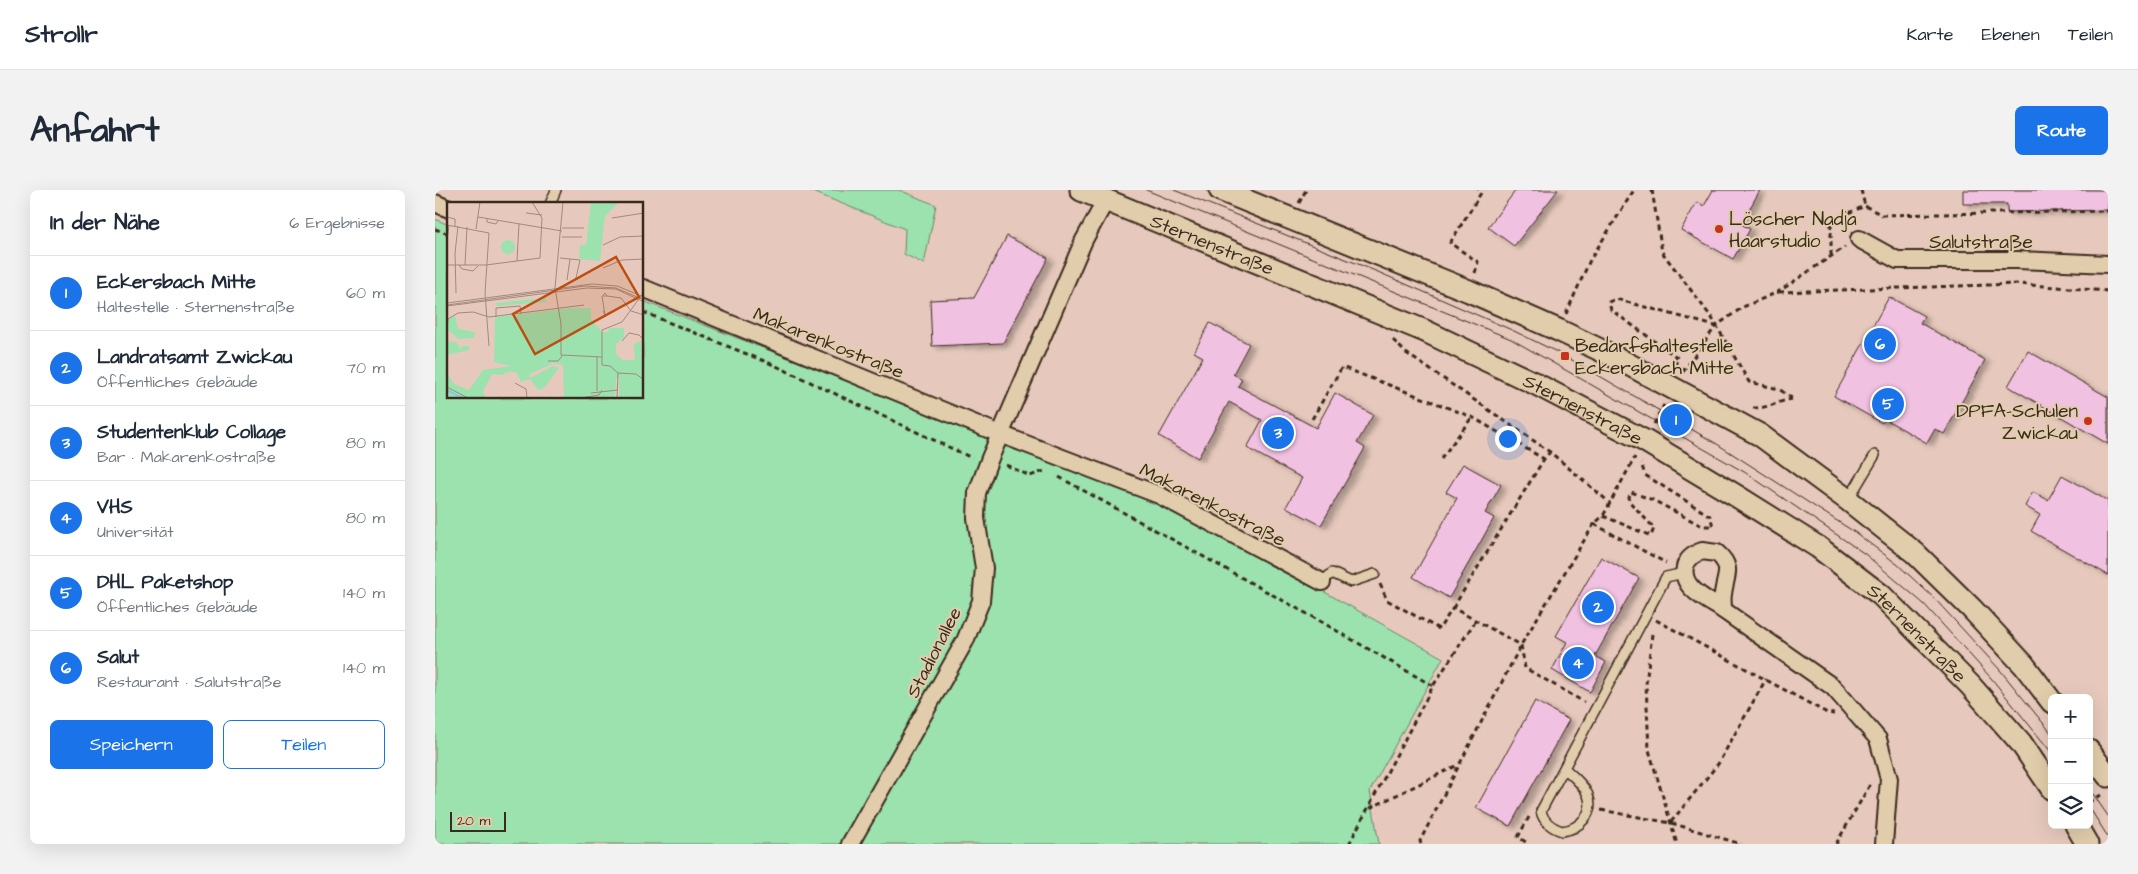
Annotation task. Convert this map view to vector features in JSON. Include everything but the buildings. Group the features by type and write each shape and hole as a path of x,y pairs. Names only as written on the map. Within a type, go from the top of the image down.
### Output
{"street":[{"name":"Sternenstraße","path":"1081,190 1108,195 1425,331 1534,383 1640,449 1818,547 1881,595 1970,685 2021,742 2049,784"},
{"path":"1219,190 1469,290 1558,330 1615,357 1760,435 1848,500 1915,553 1972,609 2024,666 2048,697"},
{"path":"1000,434 1084,240 1108,195"},
{"path":"435,203 447,208"},
{"name":"Salutstraße","path":"1859,239 1897,260 2019,260 2108,264"},
{"name":"Makarenkostraße","path":"644,288 1000,434 1159,495 1322,582"},
{"name":"Stadionallee","path":"850,844 965,641 981,601 984,568 976,518 977,493 989,458 1000,434"},
{"path":"1723,610 1723,595 1728,573 1723,558 1710,551 1695,554 1689,559 1684,574 1692,589 1833,686 1878,739 1889,779 1884,844"},
{"path":"2093,756 2108,776"},
{"path":"2078,829 2087,844"}],"lane":[{"path":"551,202 556,190"},
{"path":"1848,500 1875,455"},
{"name":"Makarenkostraße","path":"1322,582 1332,573 1351,582 1375,574"},
{"path":"1564,768 1588,794 1590,808 1584,821 1576,827 1563,831 1548,824 1542,817 1541,811 1666,577 1684,574"}],"path":[{"path":"1469,290 1478,262 1450,243 1481,193 1478,190"},
{"path":"1558,330 1590,260 1635,190"},
{"path":"1652,190 1662,252 1712,318 1749,382 1779,389 1793,399 1781,401 1768,408 1749,408 1724,414"},
{"path":"1861,190 1865,206 1882,215 2108,211"},
{"path":"1831,256 1831,220 1865,206"},
{"path":"435,228 447,233"},
{"path":"1716,326 1663,314 1616,299 1609,302 1611,310 1678,358 1675,365 1685,369 1716,326 1743,307 1778,292 1859,239"},
{"path":"1778,292 2018,284 2108,291"},
{"path":"644,312 774,365 977,461 989,458 1030,476 1047,470 1311,616 1433,686"},
{"path":"1393,339 1406,353 1551,452 1610,503"},
{"path":"1312,419 1342,367 1472,417 1544,459"},
{"path":"1421,844 1420,841 1521,645 1595,524 1603,516 1673,389"},
{"path":"1441,459 1472,417"},
{"path":"1603,516 1651,536 1654,528 1628,500 1631,492 1653,500 1702,526 1713,526 1710,516 1645,475 1640,449"},
{"path":"1375,574 1387,600 1439,629 1544,459 1551,452"},
{"path":"1595,524 1684,574"},
{"path":"1453,608 1521,645"},
{"path":"1647,615 1827,713 1861,718"},
{"path":"1647,615 1652,632 1646,684 1649,750 1677,844"},
{"path":"1349,844 1370,808 1433,686 1476,620"},
{"path":"1521,645 1525,668 1595,709"},
{"path":"1671,823 1718,764 1766,679"},
{"path":"1836,844 1885,759"},
{"path":"1370,808 1459,765"},
{"path":"2093,799 2108,790"},
{"path":"1590,808 1671,823 1741,844"},
{"path":"1518,844 1518,837 1529,816 1541,811"},
{"path":"1518,837 1529,844"}],"green space":[{"path":"808,190 899,190 936,205 924,264 904,254 905,229"},
{"path":"435,219 447,224 447,399 644,399 644,301 1179,511 1443,658 1370,791 1379,844 435,844"}],"tram line":[{"path":"1146,190 1511,339 1746,473 1865,554 1924,604 1991,678 2048,748"},
{"path":"1174,190 1378,272 1514,331 1565,356 1717,444 1856,533 1897,564 1934,598 2000,670 2048,729"},
{"path":"2093,794 2108,816"},
{"path":"2093,813 2108,837"}],"place":[{"name":"Löscher Nadja Haarstudio","path":"1719,229"},
{"name":"Salut","path":"1880,344"},
{"name":"Bedarfshaltestelle Eckersbach Mitte","path":"1565,356"},
{"name":"DHL Paketshop","path":"1888,404"},
{"name":"Eckersbach Mitte","path":"1676,420"},
{"name":"DPFA-Schulen Zwickau","path":"2088,421"},
{"name":"Studentenklub Collage","path":"1278,433"},
{"name":"Landratsamt Zwickau","path":"1598,607"},
{"name":"VHS","path":"1578,663"}]}
